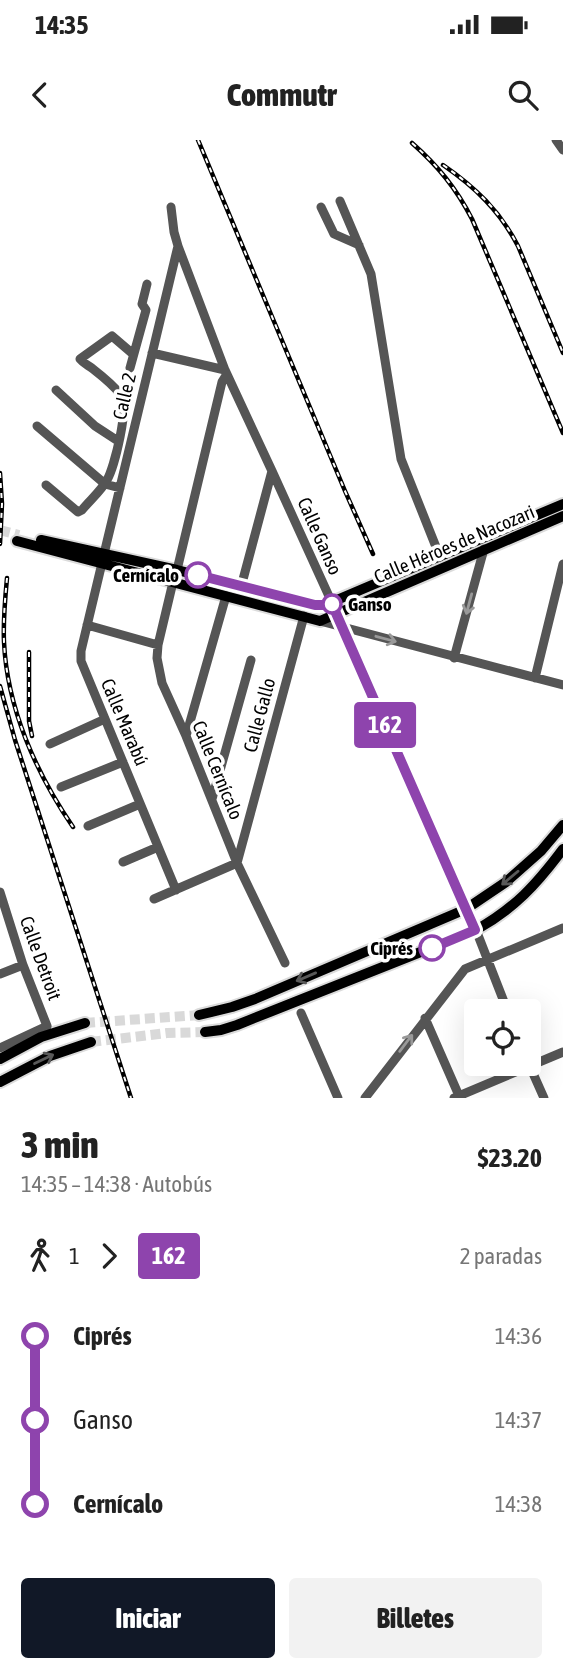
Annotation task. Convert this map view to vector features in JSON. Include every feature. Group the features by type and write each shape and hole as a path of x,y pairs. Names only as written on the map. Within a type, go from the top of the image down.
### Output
{"main road":[{"name":"Calle Héroes de Nacozari","path":"320,621 334,608 440,557 563,504"},
{"name":"Calle Héroes de Nacozari","path":"334,608 563,516"},
{"path":"18,538 103,559 173,582 320,621"},
{"path":"103,559 177,570 334,608"},
{"path":"199,1015 255,999 466,909 506,882 541,851 563,825"},
{"path":"205,1032 237,1025 475,930 517,902 540,880 563,849"},
{"path":"0,1059 41,1037 85,1023"},
{"path":"0,1082 50,1056 91,1042"}],"street":[{"path":"556,140 563,150"},
{"path":"340,201 370,274 401,459 440,557"},
{"name":"Calle Ganso","path":"171,207 178,246 226,372 343,627 503,999"},
{"path":"321,207 334,233 359,245"},
{"name":"Calle 2","path":"103,559 178,246"},
{"path":"130,368 146,310 142,304 147,284"},
{"path":"46,485 78,512 105,484 111,473 123,418 124,398 80,359 112,336 134,354"},
{"path":"152,353 226,372 177,570"},
{"path":"56,390 95,426 118,441"},
{"path":"37,426 105,484 120,488"},
{"path":"241,587 272,471"},
{"path":"454,658 484,550"},
{"name":"Calle Marabú","path":"103,559 81,661 176,890"},
{"path":"535,678 563,564"},
{"name":"Calle Cernícalo","path":"173,582 158,645 157,658 162,683 237,863 285,963"},
{"path":"186,736 226,596"},
{"name":"Calle Gallo","path":"237,863 304,616"},
{"path":"320,621 563,685"},
{"path":"87,625 158,645"},
{"path":"212,799 251,660"},
{"path":"50,744 105,719"},
{"path":"61,787 123,762"},
{"path":"88,826 141,804"},
{"path":"123,862 158,847"},
{"path":"154,899 237,863"},
{"name":"Calle Detroit","path":"0,1048 47,1026 1,898"},
{"path":"365,1098 465,969 563,928"},
{"path":"0,974 23,965"},
{"path":"300,1013 338,1098"},
{"path":"425,1018 457,1097 501,1076"},
{"path":"541,1059 563,1052"},
{"path":"535,1076 544,1098"}],"tunnel":[{"path":"0,530 19,535"},
{"path":"85,1023 199,1015"},
{"path":"91,1042 167,1033 205,1032"}],"railway":[{"path":"198,140 373,554"},
{"path":"412,143 446,178 472,219 563,433"},
{"path":"443,165 486,201 511,233 563,353"},
{"path":"0,473 0,544"},
{"path":"7,578 4,642 6,667 17,715 47,785 73,827"},
{"path":"29,652 29,721 32,736"},
{"path":"0,686 131,1098"}],"bus line":[{"name":"162","path":"198,575 315,605 332,604 475,930 432,948"}],"place":[{"name":"Cernícalo","path":"198,575"},
{"name":"Ganso","path":"332,604"},
{"name":"Ciprés","path":"432,948"}]}
